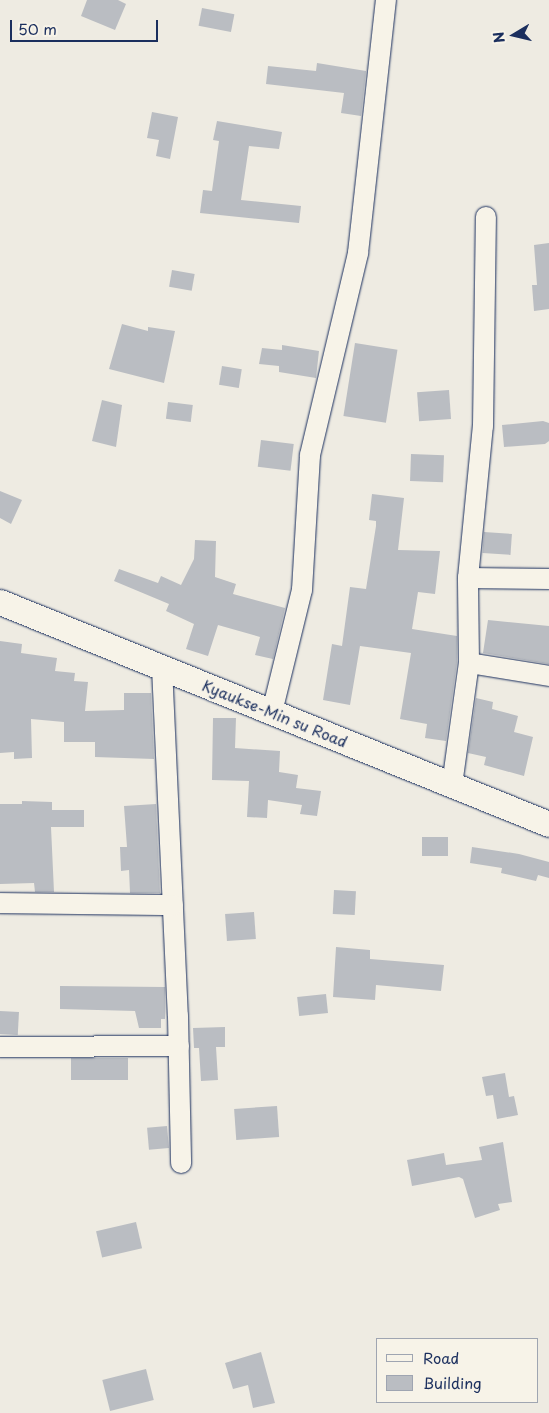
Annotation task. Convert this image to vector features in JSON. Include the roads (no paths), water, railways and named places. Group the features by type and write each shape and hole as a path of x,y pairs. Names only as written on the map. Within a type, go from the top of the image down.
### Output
{"street":[{"path":"272,712 302,590 310,456 358,253 386,0"},
{"path":"452,785 469,663 468,578 483,426 486,217"},
{"path":"468,578 549,579"},
{"name":"Kyaukse-Min su Road","path":"0,602 549,824"},
{"path":"469,663 549,676"},
{"path":"162,667 179,1046 181,1163"},
{"path":"0,903 173,906"},
{"path":"0,1047 179,1046"}]}
